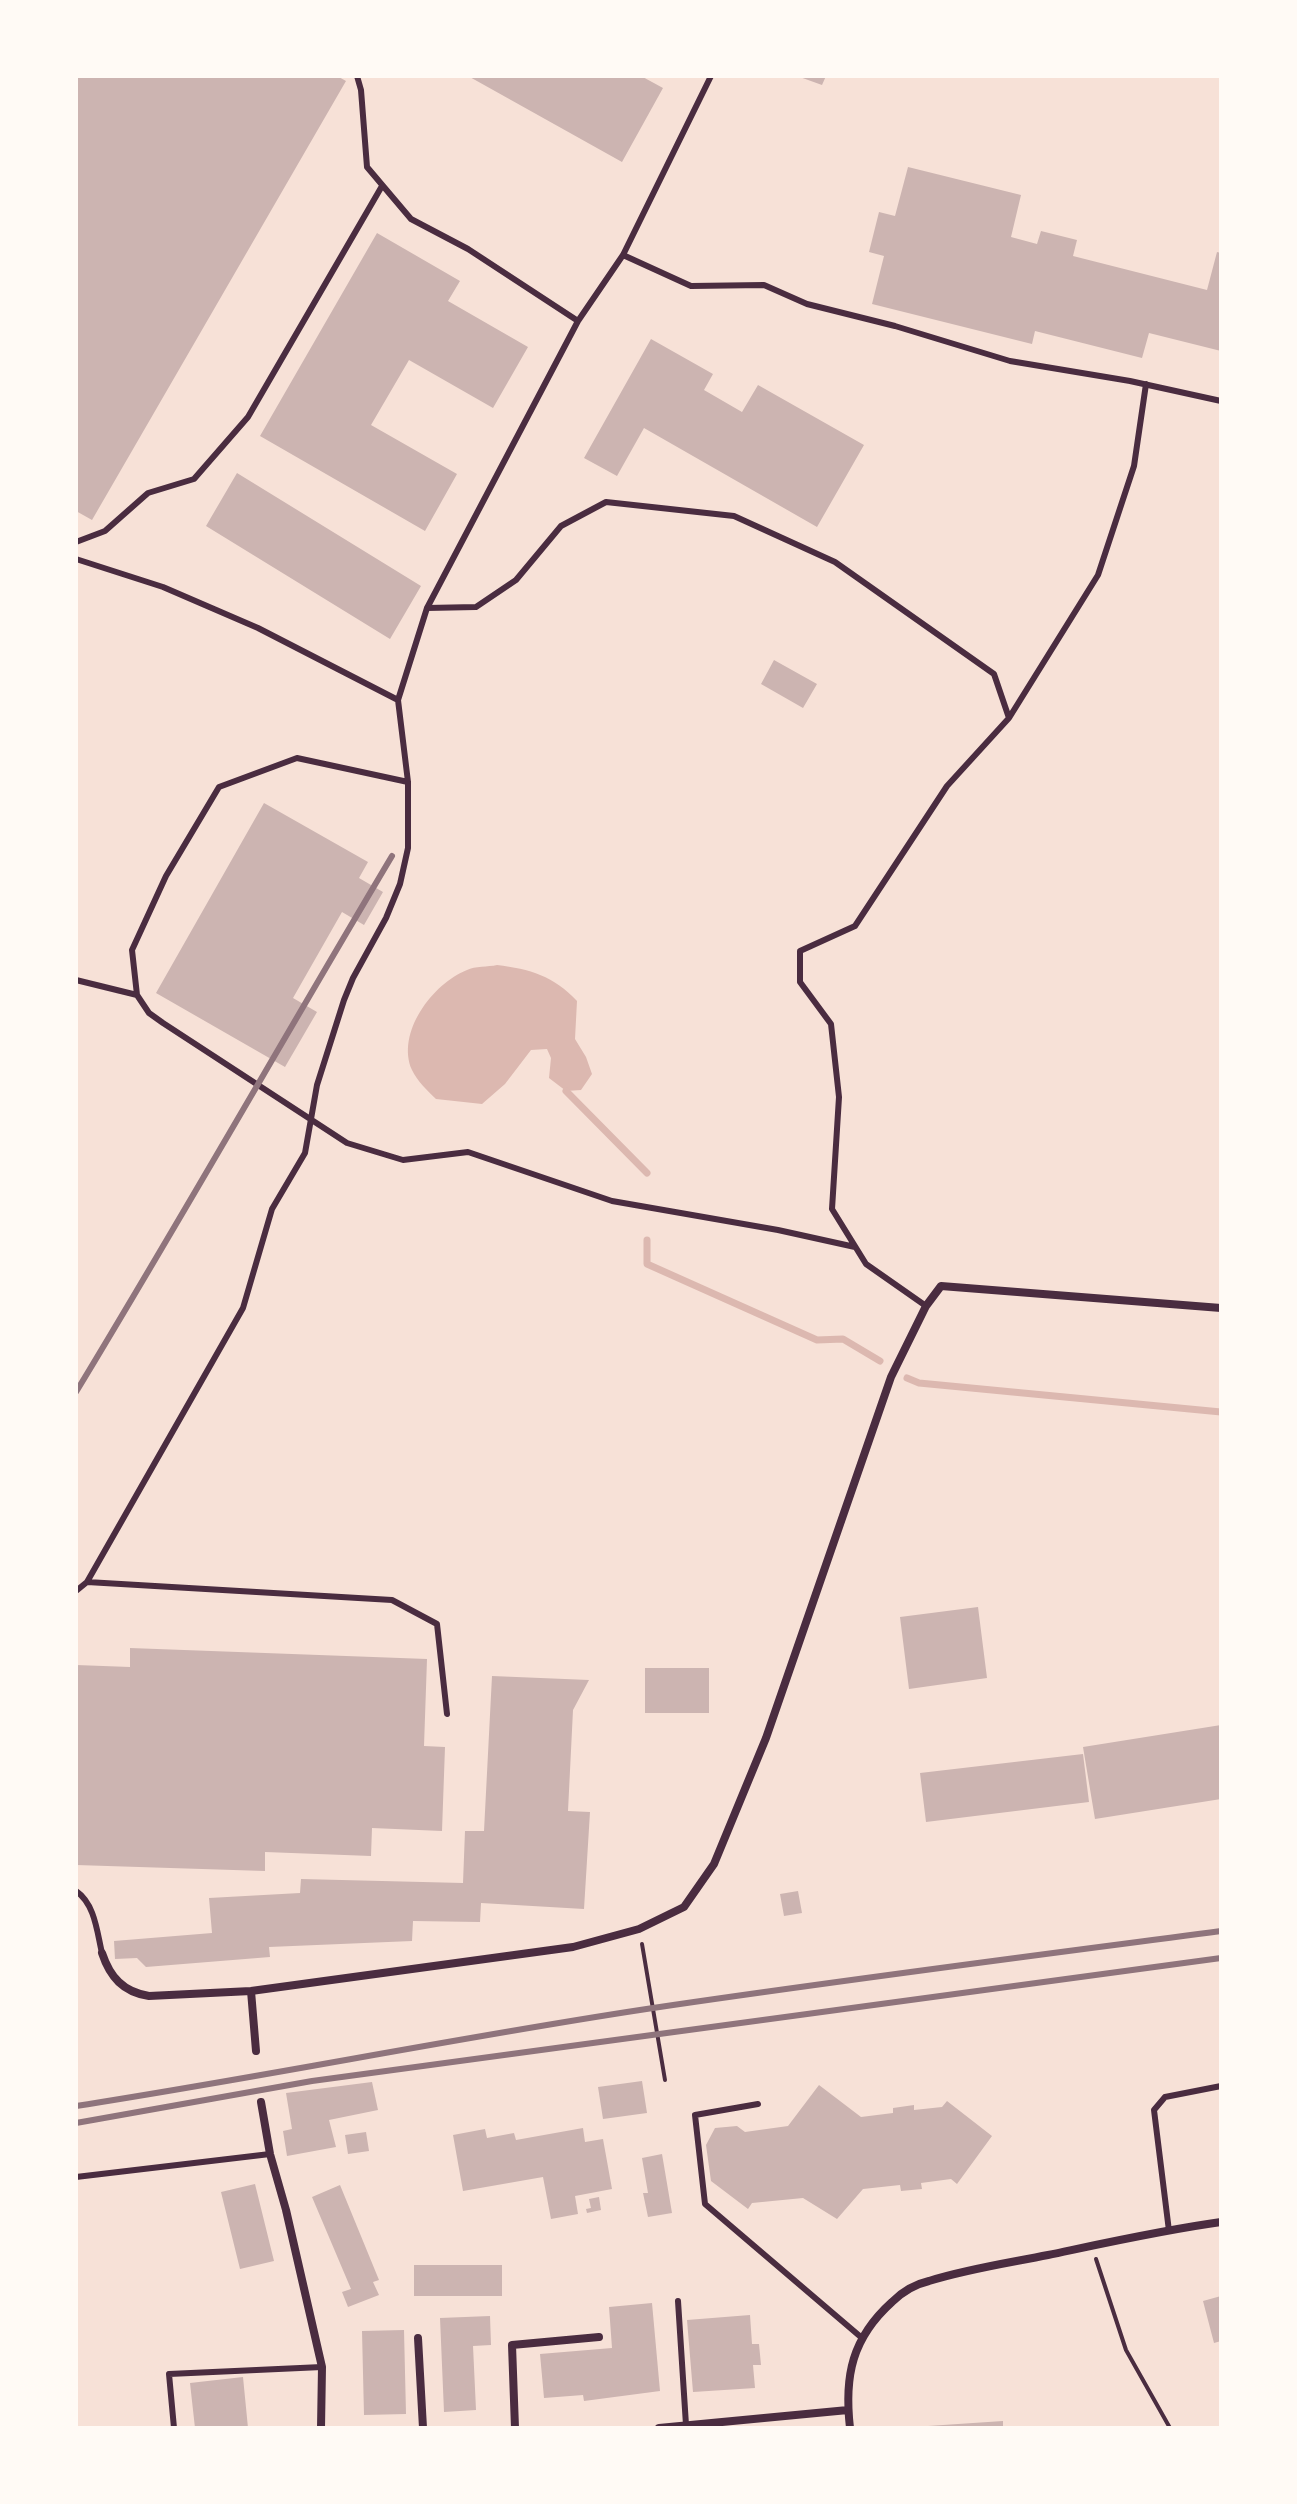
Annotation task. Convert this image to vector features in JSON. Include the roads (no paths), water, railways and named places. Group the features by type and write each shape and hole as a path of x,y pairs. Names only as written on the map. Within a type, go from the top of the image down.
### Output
{"street":[{"path":"102,1953 110,1974 118,1983 139,1995 251,1991 573,1947 639,1929 684,1907 714,1864 766,1738 891,1377 926,1306 941,1286 1221,1308"},
{"path":"251,1991 256,2051"},
{"path":"261,2102 270,2154 322,2367 321,2428"},
{"path":"850,2428 849,2369 862,2338 892,2302 909,2289 927,2281 1221,2222"},
{"path":"515,2428 512,2345 599,2337"},
{"path":"418,2338 423,2428"},
{"path":"659,2428 848,2410"}],"lane":[{"path":"357,76 361,90 367,167 411,219 468,249 578,321"},
{"path":"76,1591 87,1582 243,1308 272,1209 305,1153 317,1085 344,1000 400,884 408,848 408,782 398,700 427,608 578,321 623,255 711,76"},
{"path":"76,542 105,531 148,493 194,479 248,417 382,186"},
{"path":"623,255 691,286 764,285 807,304 895,326 1010,361 1146,384 1221,401"},
{"path":"926,1306 866,1264 832,1209 839,1097 831,1024 800,982 800,951 855,926 947,786 1009,718 1098,575 1134,466 1146,384"},
{"path":"427,608 476,607 516,580 561,526 606,502 734,516 835,562 982,665 994,674 1009,718"},
{"path":"76,559 163,587 258,628 398,700"},
{"path":"408,782 297,758 219,787 166,876 132,950 137,995 149,1013 347,1143 403,1160 468,1152 612,1201 855,1247"},
{"path":"76,980 137,995"},
{"path":"87,1582 392,1600 437,1624 447,1714"},
{"path":"76,1891 84,1897 90,1909 102,1953"},
{"path":"1169,2231 1155,2109 1165,2097 1221,2086"},
{"path":"758,2104 695,2115 705,2204 862,2338"},
{"path":"76,2177 270,2154"},
{"path":"678,2301 686,2425"},
{"path":"174,2428 169,2374 322,2367"}],"waterway":[{"path":"566,1091 647,1173"},
{"path":"647,1240 647,1264 817,1340 843,1339 880,1361"},
{"path":"907,1378 919,1383 1221,1412"}],"railway":[{"path":"76,1392 392,856"},
{"path":"76,2106 653,2008 1221,1931"},
{"path":"76,2123 312,2081 1221,1958"}]}
